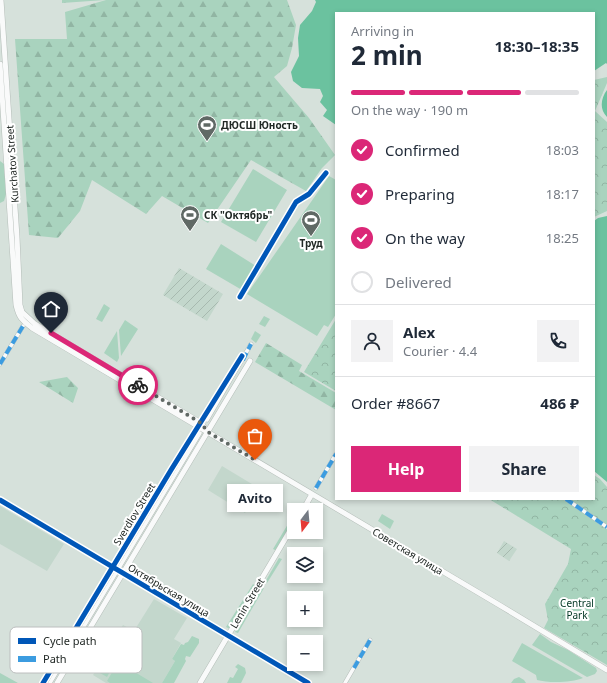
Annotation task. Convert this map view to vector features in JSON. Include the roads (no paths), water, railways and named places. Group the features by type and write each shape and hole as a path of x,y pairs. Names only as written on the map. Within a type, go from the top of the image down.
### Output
{"main road":[{"name":"Kurchatov Street","path":"1,3 17,237 18,305"},
{"name":"Kurchatov Street","path":"0,64 11,237 18,305"},
{"path":"11,237 17,237"},
{"name":"Советская улица","path":"18,305 20,316 34,326 200,425 208,432 607,670"},
{"name":"Sverdlov Street","path":"87,627 200,425 242,356"},
{"name":"Sverdlov Street","path":"80,627 208,432 250,361"},
{"path":"306,503 312,494"},
{"name":"Lenin Street","path":"200,683 287,536"},
{"name":"Sverdlov Street","path":"43,683 50,673"},
{"name":"Sverdlov Street","path":"57,683 62,673"}],"street":[{"path":"240,297 296,202 309,194 326,173"},
{"path":"0,364 22,326"},
{"path":"207,420 251,344"},
{"path":"84,627 200,433"},
{"path":"316,488 335,456"},
{"name":"Октябрьская улица","path":"0,500 308,683"},
{"path":"567,500 607,527"},
{"path":"345,683 370,640"},
{"path":"50,683 56,673"}],"place":[{"name":"ДЮСШ Юность","path":"207,142"},
{"name":"СК \"Октябрь\"","path":"190,232"},
{"name":"Труд","path":"311,237"},
{"name":"Avito","path":"255,460"}],"park label":[{"name":"Central Park","path":"577,608"}]}
